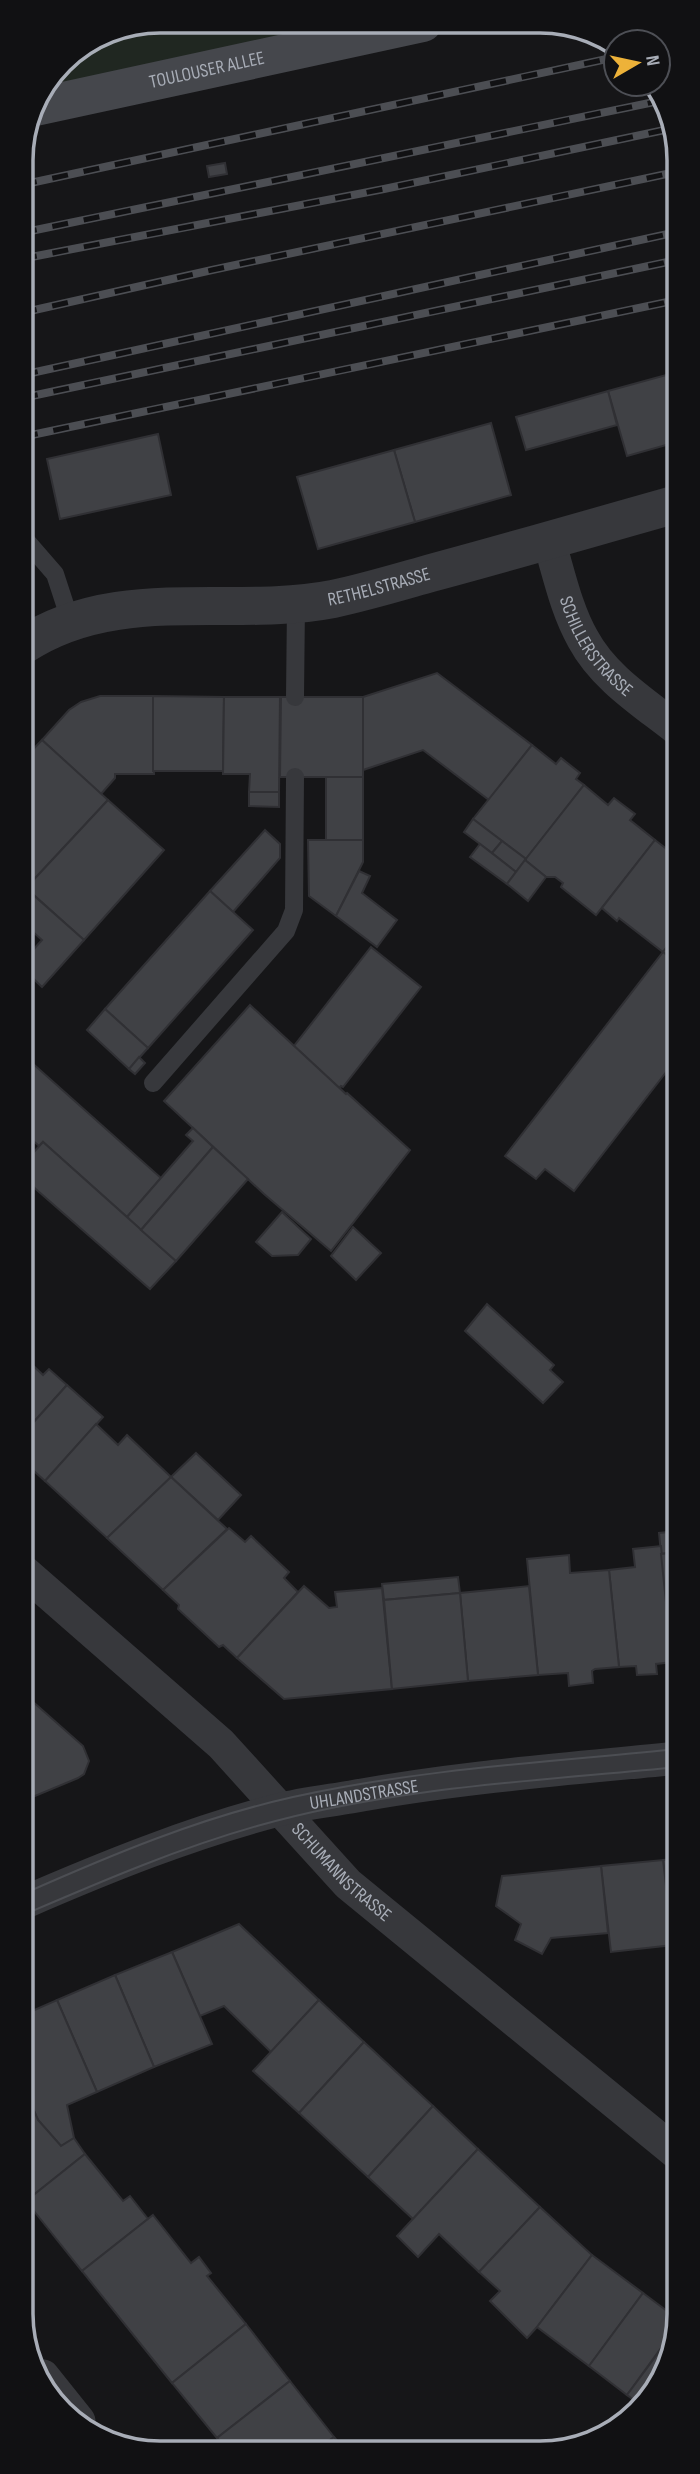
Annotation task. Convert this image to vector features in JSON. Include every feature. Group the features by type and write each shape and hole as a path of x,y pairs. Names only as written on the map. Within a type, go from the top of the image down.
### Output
{"main road":[{"name":"TOULOUSER ALLEE","path":"46,105 377,33"}],"street":[{"name":"RETHELSTRASSE","path":"34,640 71,623 147,606 296,604 333,599 667,507"},
{"name":"SCHILLERSTRASSE","path":"549,541 567,604 583,640 598,662 617,682 667,721"},
{"name":"SCHUMANNSTRASSE","path":"33,1580 221,1744 348,1884 666,2145"},
{"name":"UHLANDSTRASSE","path":"33,1899 116,1863 193,1835 279,1810 398,1788 666,1759"}],"lane":[{"path":"34,550 55,574 71,623"},
{"path":"295,697 296,604"},
{"path":"153,1083 285,931 294,911 295,777"}],"shaded area":[{"path":"306,33 57,87 76,65 97,50 119,40 143,34"}],"building":[{"path":"225,163 227,174 209,177 207,166"},
{"path":"667,375 667,445 627,456 608,391"},
{"path":"608,391 617,425 526,450 516,417"},
{"path":"491,423 511,495 415,522 394,450"},
{"path":"158,434 171,495 60,519 47,459"},
{"path":"394,450 415,522 318,549 297,477"},
{"path":"437,673 532,745 489,800 423,750 363,770 363,697"},
{"path":"100,696 153,696 154,774 115,774 115,778 101,794 42,740 69,710 81,702"},
{"path":"153,696 224,697 223,771 153,771"},
{"path":"224,697 280,697 279,792 249,792 250,774 223,774"},
{"path":"281,697 363,697 363,777 280,777"},
{"path":"42,740 108,800 34,880 34,749"},
{"path":"532,745 556,764 561,758 580,773 576,779 584,785 526,859 473,819"},
{"path":"326,777 363,777 363,840 326,840"},
{"path":"584,785 608,805 614,798 635,814 630,820 655,840 596,915 561,887 563,883 555,877 546,877 525,860"},
{"path":"249,792 279,792 279,807 249,806"},
{"path":"108,800 164,850 84,940 34,895 34,880"},
{"path":"473,819 502,841 492,853 464,832"},
{"path":"265,830 280,844 280,858 233,912 210,891"},
{"path":"308,840 363,840 363,862 336,916 309,896"},
{"path":"655,840 667,849 667,947 663,952 602,908"},
{"path":"502,841 526,859 516,872 492,853"},
{"path":"480,844 516,872 507,884 470,857"},
{"path":"525,860 546,877 528,901 507,884"},
{"path":"359,871 370,876 362,893 397,920 377,947 336,916"},
{"path":"210,891 253,930 148,1048 105,1009"},
{"path":"34,895 84,940 42,987 34,979 34,949 42,940 34,932"},
{"path":"371,947 421,987 343,1087 339,1088 294,1046"},
{"path":"663,952 667,955 667,1071 574,1191 545,1169 536,1179 505,1156"},
{"path":"250,1005 410,1150 331,1251 264,1194 164,1101"},
{"path":"105,1009 148,1048 129,1069 87,1030"},
{"path":"139,1057 145,1063 135,1074 129,1069"},
{"path":"34,1064 161,1178 127,1217 43,1142 39,1146 34,1141"},
{"path":"193,1128 213,1147 141,1230 127,1217 193,1141 186,1135"},
{"path":"43,1142 176,1261 150,1289 34,1187 34,1152"},
{"path":"213,1147 248,1179 176,1261 141,1230"},
{"path":"282,1212 311,1239 298,1255 272,1256 256,1242"},
{"path":"353,1227 381,1253 356,1280 331,1256"},
{"path":"487,1304 554,1365 550,1370 563,1382 543,1403 465,1331"},
{"path":"33,1366 43,1375 49,1369 67,1385 33,1422"},
{"path":"67,1385 103,1417 45,1481 33,1470 33,1422"},
{"path":"96,1424 118,1445 127,1435 171,1477 107,1538 45,1481"},
{"path":"196,1453 241,1495 218,1520 171,1477"},
{"path":"171,1477 227,1529 163,1590 107,1538"},
{"path":"229,1528 245,1542 251,1536 289,1572 284,1578 298,1592 237,1658 223,1645 219,1647 178,1609 179,1605 163,1590"},
{"path":"666,1532 666,1553 661,1554 659,1533"},
{"path":"661,1546 666,1598 666,1663 656,1664 657,1674 637,1675 636,1666 619,1667 609,1570 635,1567 633,1549"},
{"path":"666,1553 666,1605 661,1554"},
{"path":"569,1555 570,1573 609,1570 619,1667 595,1669 592,1671 593,1683 569,1686 568,1673 538,1675 527,1559"},
{"path":"458,1577 460,1593 384,1600 382,1584"},
{"path":"304,1586 329,1608 337,1607 335,1592 382,1588 392,1689 284,1699 237,1658"},
{"path":"529,1586 538,1675 468,1681 460,1593"},
{"path":"460,1593 468,1681 392,1689 384,1600"},
{"path":"33,1702 83,1746 89,1761 84,1774 33,1797"},
{"path":"663,1860 666,1860 666,1886"},
{"path":"663,1860 666,1887 666,1946 611,1952 601,1866"},
{"path":"601,1866 608,1933 551,1938 542,1954 515,1940 521,1924 496,1906 502,1876"},
{"path":"239,1924 319,2000 271,2052 224,2006 200,2016 172,1952"},
{"path":"172,1952 212,2044 154,2067 115,1975"},
{"path":"115,1975 154,2067 97,2092 57,2000"},
{"path":"57,2000 97,2092 67,2105 74,2138 61,2146 38,2120 33,2109 33,2011"},
{"path":"319,2000 364,2042 299,2113 253,2071"},
{"path":"364,2042 433,2106 368,2177 299,2113"},
{"path":"433,2106 478,2149 413,2219 368,2177"},
{"path":"33,2109 38,2120 61,2146 74,2138 85,2154 33,2195"},
{"path":"478,2149 540,2207 479,2272 439,2234 418,2257 397,2236"},
{"path":"85,2154 123,2201 130,2196 148,2219 82,2271 33,2210 33,2195"},
{"path":"540,2207 592,2255 527,2338 490,2301 500,2291 479,2272"},
{"path":"153,2215 191,2263 199,2257 211,2273 207,2276 246,2324 172,2383 82,2271"},
{"path":"592,2255 643,2293 589,2366 537,2327"},
{"path":"643,2293 666,2310 662,2346 627,2395 589,2366"},
{"path":"246,2324 290,2381 217,2438 172,2383"},
{"path":"662,2348 657,2363 641,2391 633,2400 627,2395"},
{"path":"290,2381 334,2437 329,2441 220,2441 217,2438"}],"tram line":[{"path":"33,1890 189,1827 293,1797 436,1773 666,1750"},
{"path":"33,1911 197,1845 308,1813 360,1802 466,1787 666,1768"}],"railway":[{"path":"34,182 602,60"},
{"path":"34,230 653,102"},
{"path":"34,257 384,189 663,130"},
{"path":"34,310 667,174"},
{"path":"34,372 667,234"},
{"path":"34,395 667,262"},
{"path":"34,435 667,302"}]}
